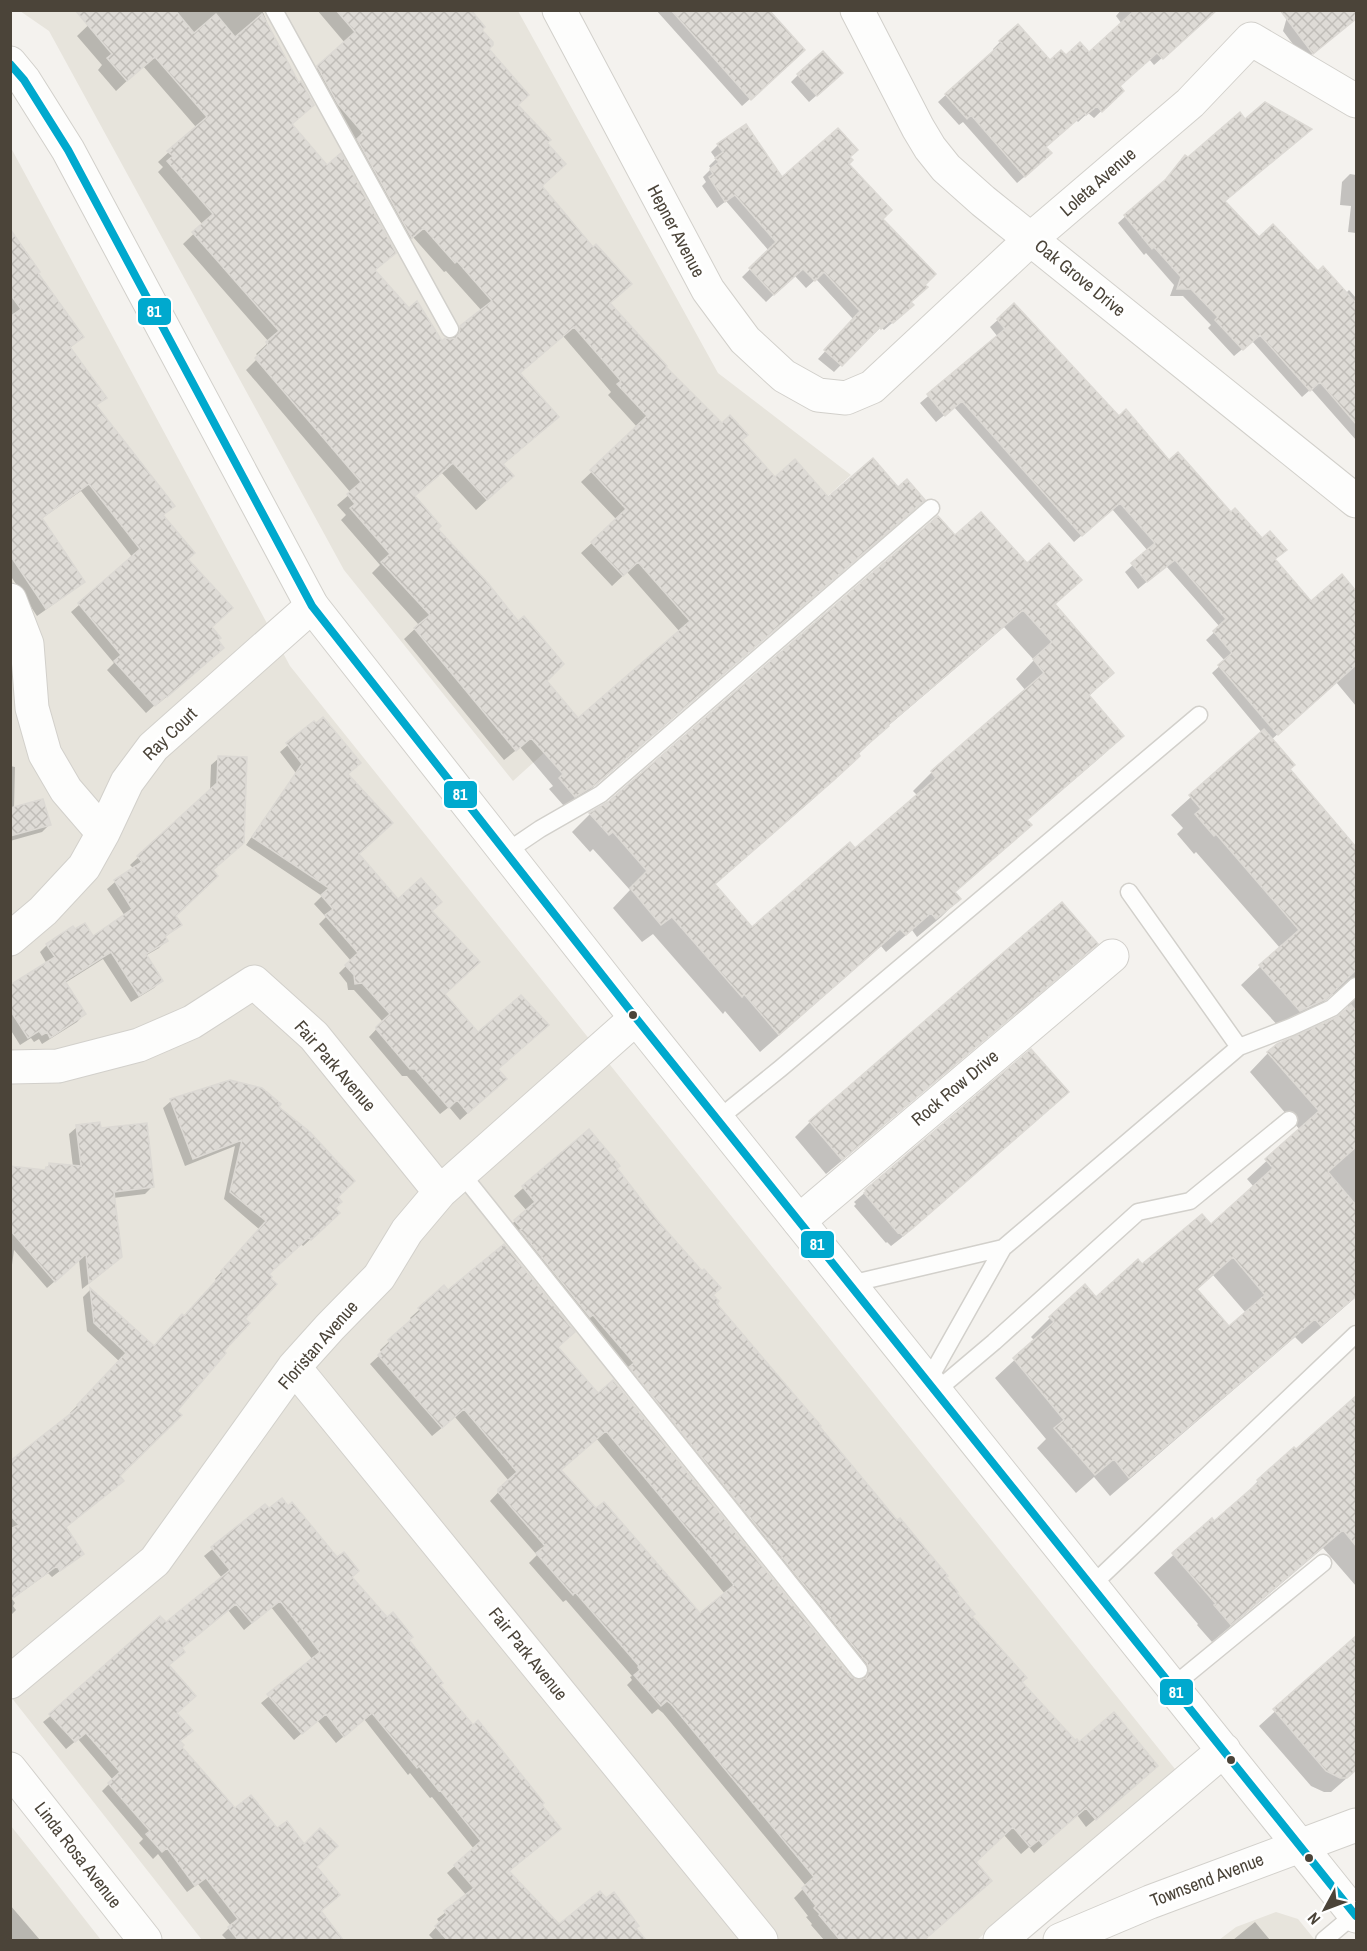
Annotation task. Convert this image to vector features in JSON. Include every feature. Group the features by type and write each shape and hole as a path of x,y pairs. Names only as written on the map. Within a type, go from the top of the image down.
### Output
{"street":[{"name":"Hepner Avenue","path":"559,10 708,291 745,340 784,376 818,395 846,399"},
{"name":"Oak Grove Drive","path":"857,10 918,128 946,168 966,187 1356,501"},
{"name":"Loleta Avenue","path":"846,399 872,387 1032,238 1190,103 1254,25 1356,101"},
{"path":"10,63 24,80 68,150 312,606 636,1018 1356,1915"},
{"path":"10,600 27,644 32,708 45,754 66,790 103,833"},
{"name":"Ray Court","path":"10,939 84,867 127,782 153,747 312,606"},
{"name":"Rock Row Drive","path":"799,1221 1112,956"},
{"name":"Fair Park Avenue","path":"10,1067 58,1066 139,1045 192,1022 254,982 314,1036 451,1182"},
{"name":"Floristan Avenue","path":"10,1682 155,1562 294,1367 330,1326 379,1277 407,1231 451,1182 636,1018"},
{"name":"Fair Park Avenue","path":"294,1367 760,1941"},
{"path":"1000,1941 1224,1750"},
{"name":"Linda Rosa Avenue","path":"10,1769 145,1941"},
{"name":"Townsend Avenue","path":"1059,1941 1150,1902 1356,1824"}],"lane":[{"path":"274,10 450,329"},
{"path":"506,852 540,829 601,794 931,508"},
{"path":"718,1119 1199,715"},
{"path":"1129,892 1239,1047"},
{"path":"932,1386 1003,1248 1239,1047 1332,1008 1356,986"},
{"path":"932,1386 994,1342 1138,1212 1190,1201 1289,1120"},
{"path":"451,1182 859,1670"},
{"path":"850,1284 1003,1248"},
{"path":"1092,1585 1356,1334"},
{"path":"1173,1686 1323,1563"},
{"path":"1324,1941 1356,1915"}],"shaded area":[{"path":"20,11 518,11 718,373 851,475 513,781 344,570 49,31"},
{"path":"10,146 290,666 1175,1769 977,1940 202,1940 11,1697"},
{"path":"11,1826 51,1876 101,1940 11,1940"},
{"path":"1276,1912 1298,1919 1315,1940 1219,1940 1236,1927"}],"building":[{"path":"75,10 175,10 194,33 216,14 235,37 262,14 299,83 301,81 314,105 292,124 327,165 341,153 396,253 375,270 409,308 417,301 442,341 445,338 456,338 460,326 492,301 424,228 412,238 357,139 363,133 338,104 317,66 355,32 336,10 471,10 485,27 482,30 493,42 489,49 529,95 518,105 551,140 547,143 566,164 542,186 593,247 596,244 632,284 610,303 666,367 722,423 730,415 748,435 742,440 775,477 795,459 828,497 873,458 898,487 907,479 925,500 595,785 575,797 559,778 563,774 531,738 516,751 414,628 430,615 381,562 390,554 350,508 355,504 347,494 361,482 255,358 268,345 266,342 279,331 192,232 213,214 167,161 173,156 167,151 207,117 155,57 127,81 107,58 112,54","holes":["574,327 621,381 617,384 647,416 590,470 626,509 591,542 623,576 638,562 690,621 578,718 547,681 564,664 524,616 518,621 487,582 438,529 441,526 415,496 453,463 487,500 514,476 503,464 559,417 520,373"]},
{"path":"671,10 769,10 805,50 751,100"},
{"path":"1135,10 1217,10 1163,59 1157,53 1120,86 1124,91 1102,112 1097,106 1086,115 1085,113 1046,147 1052,153 1025,177 971,115 967,119 945,94 1002,43 999,41 1018,24 1050,60 1061,50 1066,55 1080,42 1089,52"},
{"path":"1280,10 1356,10 1356,19 1313,54"},
{"path":"823,51 843,73 817,96 797,74"},
{"path":"1265,102 1312,129 1225,201 1259,237 1273,224 1318,271 1323,266 1356,303 1356,424 1320,382 1310,391 1260,335 1243,350 1215,320 1218,317 1191,289 1177,289 1181,277 1154,247 1152,249 1124,215 1166,179 1185,155 1188,157 1240,112 1245,119"},
{"path":"746,124 782,177 838,128 858,150 850,157 853,160 849,164 892,210 883,219 936,274 925,285 928,287 911,302 914,305 893,323 890,321 881,329 880,327 842,366 824,350 860,311 824,272 815,281 803,269 774,295 749,268 776,242 735,195 725,202 709,177 713,174 710,169 719,162 715,158 723,152 717,144"},
{"path":"10,229 84,337 70,347 107,398 96,405 175,506 163,515 195,553 188,559 233,608 212,627 221,638 218,640 224,648 155,706 114,661 121,655 78,603 140,549 89,484 42,518 85,582 46,609 10,555 10,317 21,309 10,294"},
{"path":"1014,303 1119,416 1126,409 1169,460 1178,452 1231,512 1235,508 1262,538 1270,531 1287,550 1275,559 1311,601 1342,574 1356,591 1356,665 1278,735 1218,665 1232,653 1213,631 1226,619 1175,560 1147,582 1131,563 1155,543 1120,503 1082,536 962,401 945,416 927,394 1005,329 997,319"},
{"path":"981,512 1027,563 1049,543 1082,580 1055,604 1114,673 1089,695 1124,736 1027,820 1032,825 955,892 961,899 936,919 931,913 906,935 900,929 779,1035 744,994 742,997 672,917 661,925 630,888 647,871 613,832 609,835 589,813 608,802 938,516 955,535","holes":["1023,610 1052,642 1033,659 1044,673 931,771 936,778 855,848 850,842 752,927 715,884 834,780 888,725"]},
{"path":"323,717 361,763 348,774 393,823 359,854 398,899 421,878 442,902 432,911 480,962 445,994 478,1032 521,995 549,1025 498,1069 507,1079 468,1113 457,1100 449,1108 415,1069 410,1069 376,1029 390,1014 362,983 355,984 354,975 345,965 358,953 325,915 333,909 321,895 329,888 252,837 302,764 286,743 314,721 316,723"},
{"path":"1264,729 1295,765 1290,769 1356,847 1356,970 1326,999 1300,1011 1259,965 1299,930 1216,834 1214,836 1195,814 1201,809 1189,795"},
{"path":"218,756 247,757 244,843 213,870 218,876 176,916 182,925 165,936 168,941 146,954 163,981 139,996 111,952 65,981 86,1014 50,1038 47,1032 42,1035 39,1031 28,1038 10,1010 10,985 55,957 46,944 73,926 75,929 85,923 93,936 132,909 114,880 142,862 137,856 217,783"},
{"path":"43,799 51,825 10,836 10,808"},
{"path":"1062,902 1098,944 842,1160 809,1121"},
{"path":"1351,1005 1356,1011 1356,1147 1328,1172 1356,1205 1356,1296 1321,1326 1315,1319 1129,1478 1114,1459 1095,1475 1054,1428 1064,1420 1013,1358 1054,1322 1049,1317 1085,1284 1096,1297 1138,1259 1142,1264 1202,1214 1211,1224 1273,1168 1265,1159 1319,1111 1267,1052 1277,1044 1337,1017","holes":["1233,1257 1265,1295 1229,1326 1197,1289"]},
{"path":"1031,1049 1069,1092 913,1228 903,1236 898,1233 864,1193 865,1190"},
{"path":"230,1080 262,1088 281,1104 279,1107 310,1132 355,1181 338,1197 342,1202 335,1208 340,1213 311,1240 309,1237 269,1274 277,1284 245,1319 250,1323 224,1351 226,1353 177,1411 182,1415 120,1476 124,1481 66,1527 84,1554 60,1571 57,1566 10,1600 10,1529 19,1525 10,1515 10,1461 79,1407 77,1405 126,1353 94,1323 90,1288 154,1346 223,1273 221,1271 266,1221 230,1192 242,1140 193,1159 170,1099"},
{"path":"100,1122 101,1128 147,1123 154,1187 114,1192 122,1257 89,1283 86,1254 55,1282 10,1230 10,1166 45,1170 49,1167 49,1163 81,1166 76,1125"},
{"path":"589,1129 620,1166 617,1168 657,1220 702,1271 704,1269 721,1288 713,1295 719,1301 717,1304 897,1520 900,1518 948,1576 946,1577 957,1593 975,1614 972,1616 1027,1678 1022,1682 1079,1742 1114,1712 1158,1766 1096,1820 1086,1808 1043,1845 1039,1840 1030,1847 1013,1827 976,1862 992,1881 923,1941 841,1941 819,1915 814,1908 816,1906 802,1888 814,1877 671,1704 667,1701 661,1706 634,1675 640,1670 639,1666 575,1592 573,1595 536,1553 545,1546 498,1492 498,1489 517,1472 464,1409 442,1428 378,1355 390,1343 388,1340 421,1311 418,1308 444,1285 448,1290 504,1244 575,1332 558,1347 598,1393 613,1380 851,1677 860,1680 866,1678 869,1669 867,1663 629,1367 634,1363 593,1315 590,1317 520,1230 522,1229 514,1220 535,1202 522,1186","holes":["606,1431 734,1585 700,1613 604,1502 596,1508 561,1470"]},
{"path":"1356,1396 1356,1546 1343,1530 1231,1625 1172,1553 1212,1518 1214,1521 1259,1482 1257,1480 1294,1447 1296,1449"},
{"path":"282,1498 288,1506 292,1502 337,1557 344,1552 359,1571 352,1577 387,1617 393,1612 413,1637 409,1640 443,1683 440,1685 473,1725 478,1720 544,1803 542,1805 561,1829 509,1871 559,1924 600,1891 606,1898 614,1892 639,1926 636,1928 647,1941 448,1941 435,1926 447,1915 444,1911 474,1888 454,1865 481,1841 440,1790 419,1766 417,1768 372,1713 344,1737 326,1714 302,1734 267,1694 320,1652 280,1601 252,1623 236,1604 182,1648 185,1652 169,1665 196,1696 177,1713 193,1731 180,1741 184,1745 182,1747 235,1808 251,1795 277,1828 287,1821 304,1844 320,1828 338,1846 317,1867 340,1895 321,1911 344,1941 239,1941 228,1927 238,1919 206,1878 195,1886 167,1848 162,1852 146,1834 150,1831 108,1783 120,1772 86,1733 75,1742 49,1714 160,1616 166,1622 230,1570 211,1547 265,1504 269,1508"},
{"path":"1356,1636 1356,1770 1347,1778 1340,1778 1326,1771 1273,1709"}],"transit line":[{"name":"81","path":"10,64 24,80 68,150 312,606 636,1018 1356,1916"}]}
